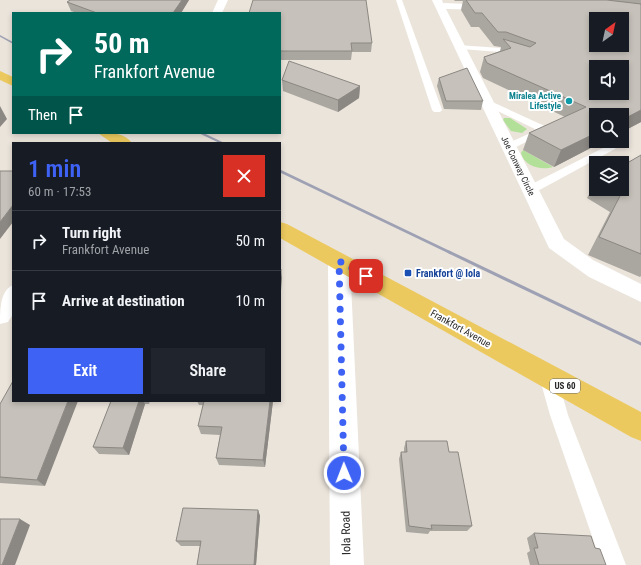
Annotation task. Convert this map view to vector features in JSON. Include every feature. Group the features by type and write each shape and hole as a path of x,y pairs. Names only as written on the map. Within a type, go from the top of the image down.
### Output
{"main road":[{"name":"Frankfort Avenue","path":"281,230 641,428"}],"street":[{"path":"217,12 223,0"},
{"path":"438,3 505,6"},
{"name":"Joe Conway Circle","path":"438,3 556,243 574,260 604,277 641,294"},
{"name":"Iola Road","path":"339,261 347,565"}],"lane":[{"path":"399,0 437,110"},
{"path":"460,47 501,50 526,58"},
{"path":"486,102 545,130 508,147"},
{"path":"530,190 609,148"},
{"path":"548,376 559,415 614,565"}],"green space":[{"path":"504,118 510,118 527,129 522,133 511,131 503,120"},
{"path":"523,150 553,167 538,168 529,164 521,153"}],"building":[{"path":"70,0 182,0 174,12 94,12 67,2"},
{"path":"253,0 366,0 372,43 351,43 352,51 281,51 281,12 249,12"},
{"path":"466,0 607,0 641,4 641,110 629,116 629,108 589,108 589,136 561,150 529,133 586,107 487,63 484,57 511,48 503,39 530,47 536,43 506,32 498,32 482,13 475,13"},
{"path":"289,61 360,86 338,100 282,80"},
{"path":"467,68 483,101 446,101 439,78"},
{"path":"641,155 641,254 599,237 620,196 629,196 629,162"},
{"path":"0,171 12,171 12,206 0,222"},
{"path":"12,383 12,402 68,402 37,480 0,477 0,404"},
{"path":"111,402 139,402 123,448 93,447"},
{"path":"204,402 270,402 263,460 216,458 222,427 198,426"},
{"path":"406,441 447,441 449,452 458,452 472,526 431,525 432,529 409,526 401,452 407,452"},
{"path":"183,508 258,510 254,565 197,565 201,541 176,541"},
{"path":"0,519 20,519 2,565 0,565"},
{"path":"534,533 591,536 595,548 600,549 606,565 539,565 534,548 538,548"}],"railway":[{"path":"0,36 12,42"},
{"path":"203,134 220,142"},
{"path":"281,171 451,253"},
{"path":"449,252 641,344"}],"place":[{"name":"Miralea Active Lifestyle","path":"569,101"},
{"name":"Frankfort @ Iola","path":"408,273"}],"route":[{"path":"344,473 339,261 366,276"}]}
